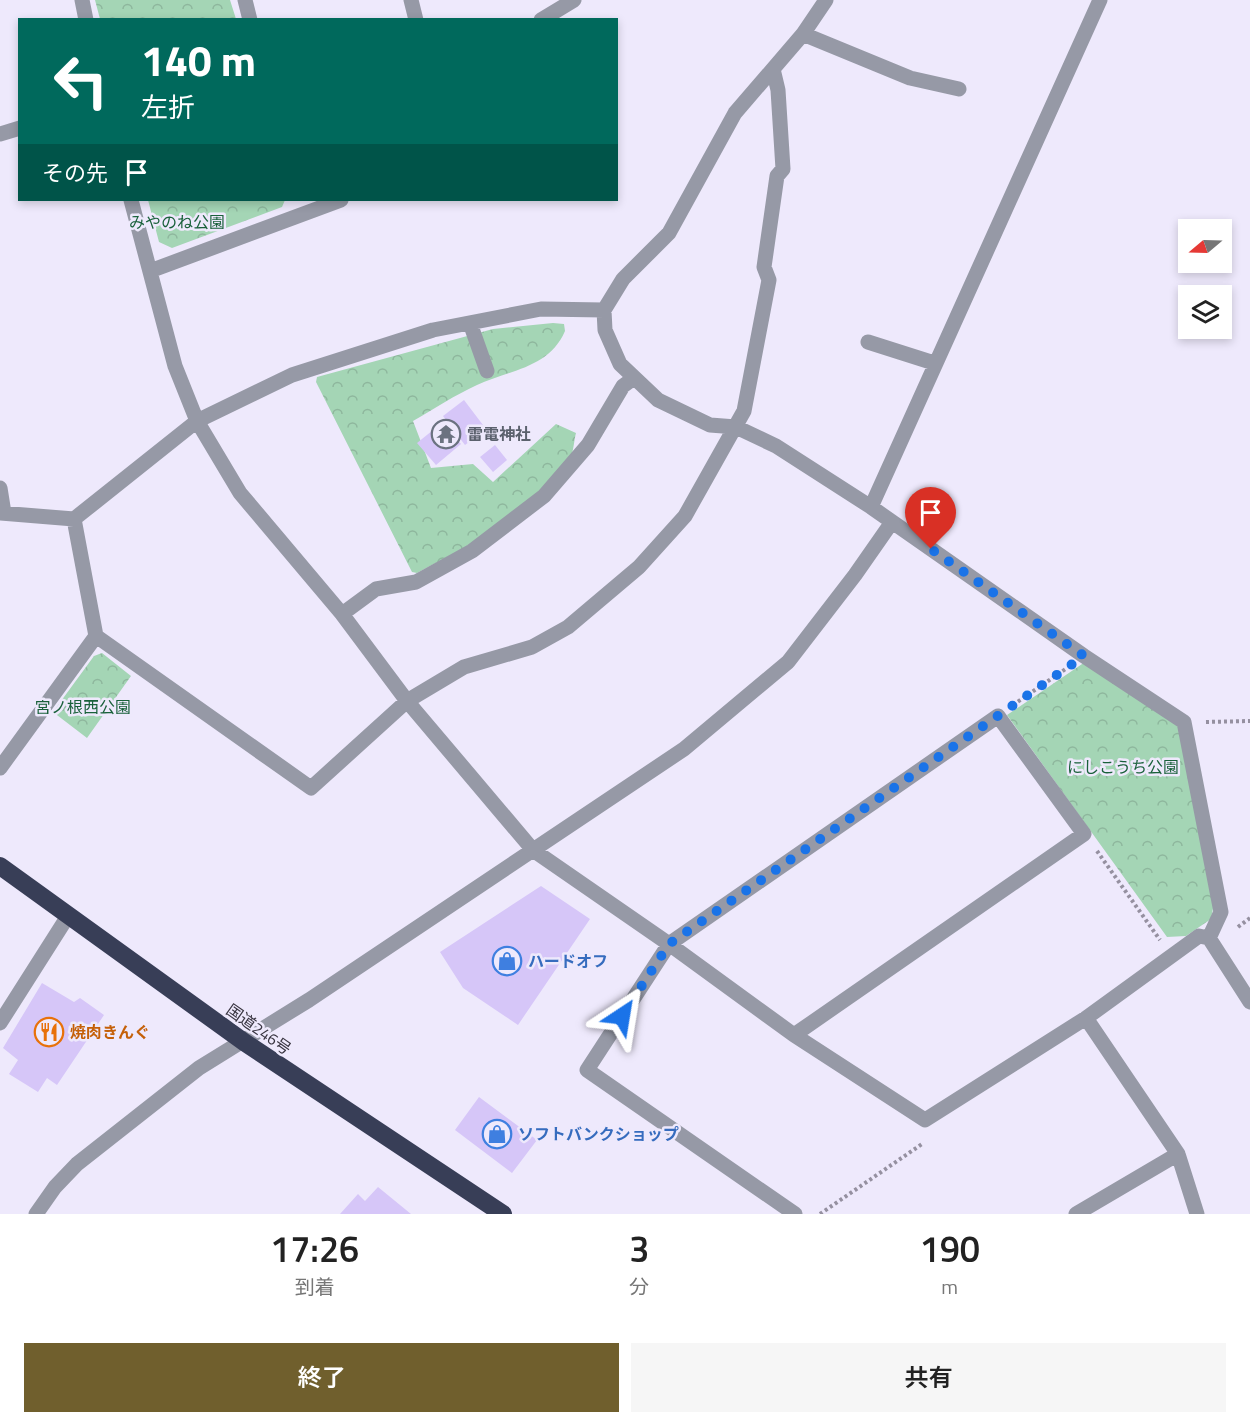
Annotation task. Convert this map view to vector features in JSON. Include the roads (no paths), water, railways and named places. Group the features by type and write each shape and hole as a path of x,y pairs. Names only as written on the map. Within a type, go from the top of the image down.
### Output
{"highway":[{"name":"国道246号","path":"0,866 244,1042 503,1214"}],"street":[{"path":"82,0 86,18"},
{"path":"245,0 250,18"},
{"path":"411,0 416,18"},
{"path":"544,18 574,0"},
{"path":"826,0 803,34 735,113 669,233 623,279 604,310 605,330 620,364 658,400 710,425 736,427 776,446 871,507 1084,656 1184,722 1221,912 1209,938"},
{"path":"871,507 934,363 1100,0"},
{"path":"803,34 910,78 958,89"},
{"path":"74,519 96,636 311,788 407,701 464,667 532,647 568,627 639,567 685,516 744,411 769,280 764,267 777,176 783,169 778,90 773,69"},
{"path":"0,134 18,129"},
{"path":"131,201 175,366 197,421 240,493 342,614 407,701 533,850 669,944 794,1035 925,1120 1086,1018 1199,936 1209,938 1250,1002"},
{"path":"150,271 298,207 335,201"},
{"path":"0,488 2,513 74,519 197,421 292,375 433,330 541,309 604,310"},
{"path":"470,323 487,371"},
{"path":"868,342 934,363"},
{"path":"342,614 376,589 416,582 472,551 544,496 588,445 623,386 634,378"},
{"path":"36,1214 55,1187 77,1164 199,1068 244,1042 684,749 788,662 855,575 892,522"},
{"path":"0,768 96,636"},
{"path":"794,1035 1084,834 998,716 669,944 587,1070 795,1214"},
{"path":"0,1023 68,916"},
{"path":"1086,1018 1178,1154 1197,1214"},
{"path":"1076,1214 1178,1154"}],"place":[{"name":"雷電神社","path":"446,434"},
{"name":"ハードオフ","path":"507,961"},
{"name":"焼肉きんぐ","path":"49,1032"},
{"name":"ソフトバンクショップ","path":"497,1134"}],"park label":[{"name":"みやのね公園","path":"177,222"},
{"name":"宮ノ根西公園","path":"83,707"},
{"name":"にしこうち公園","path":"1123,767"}]}
